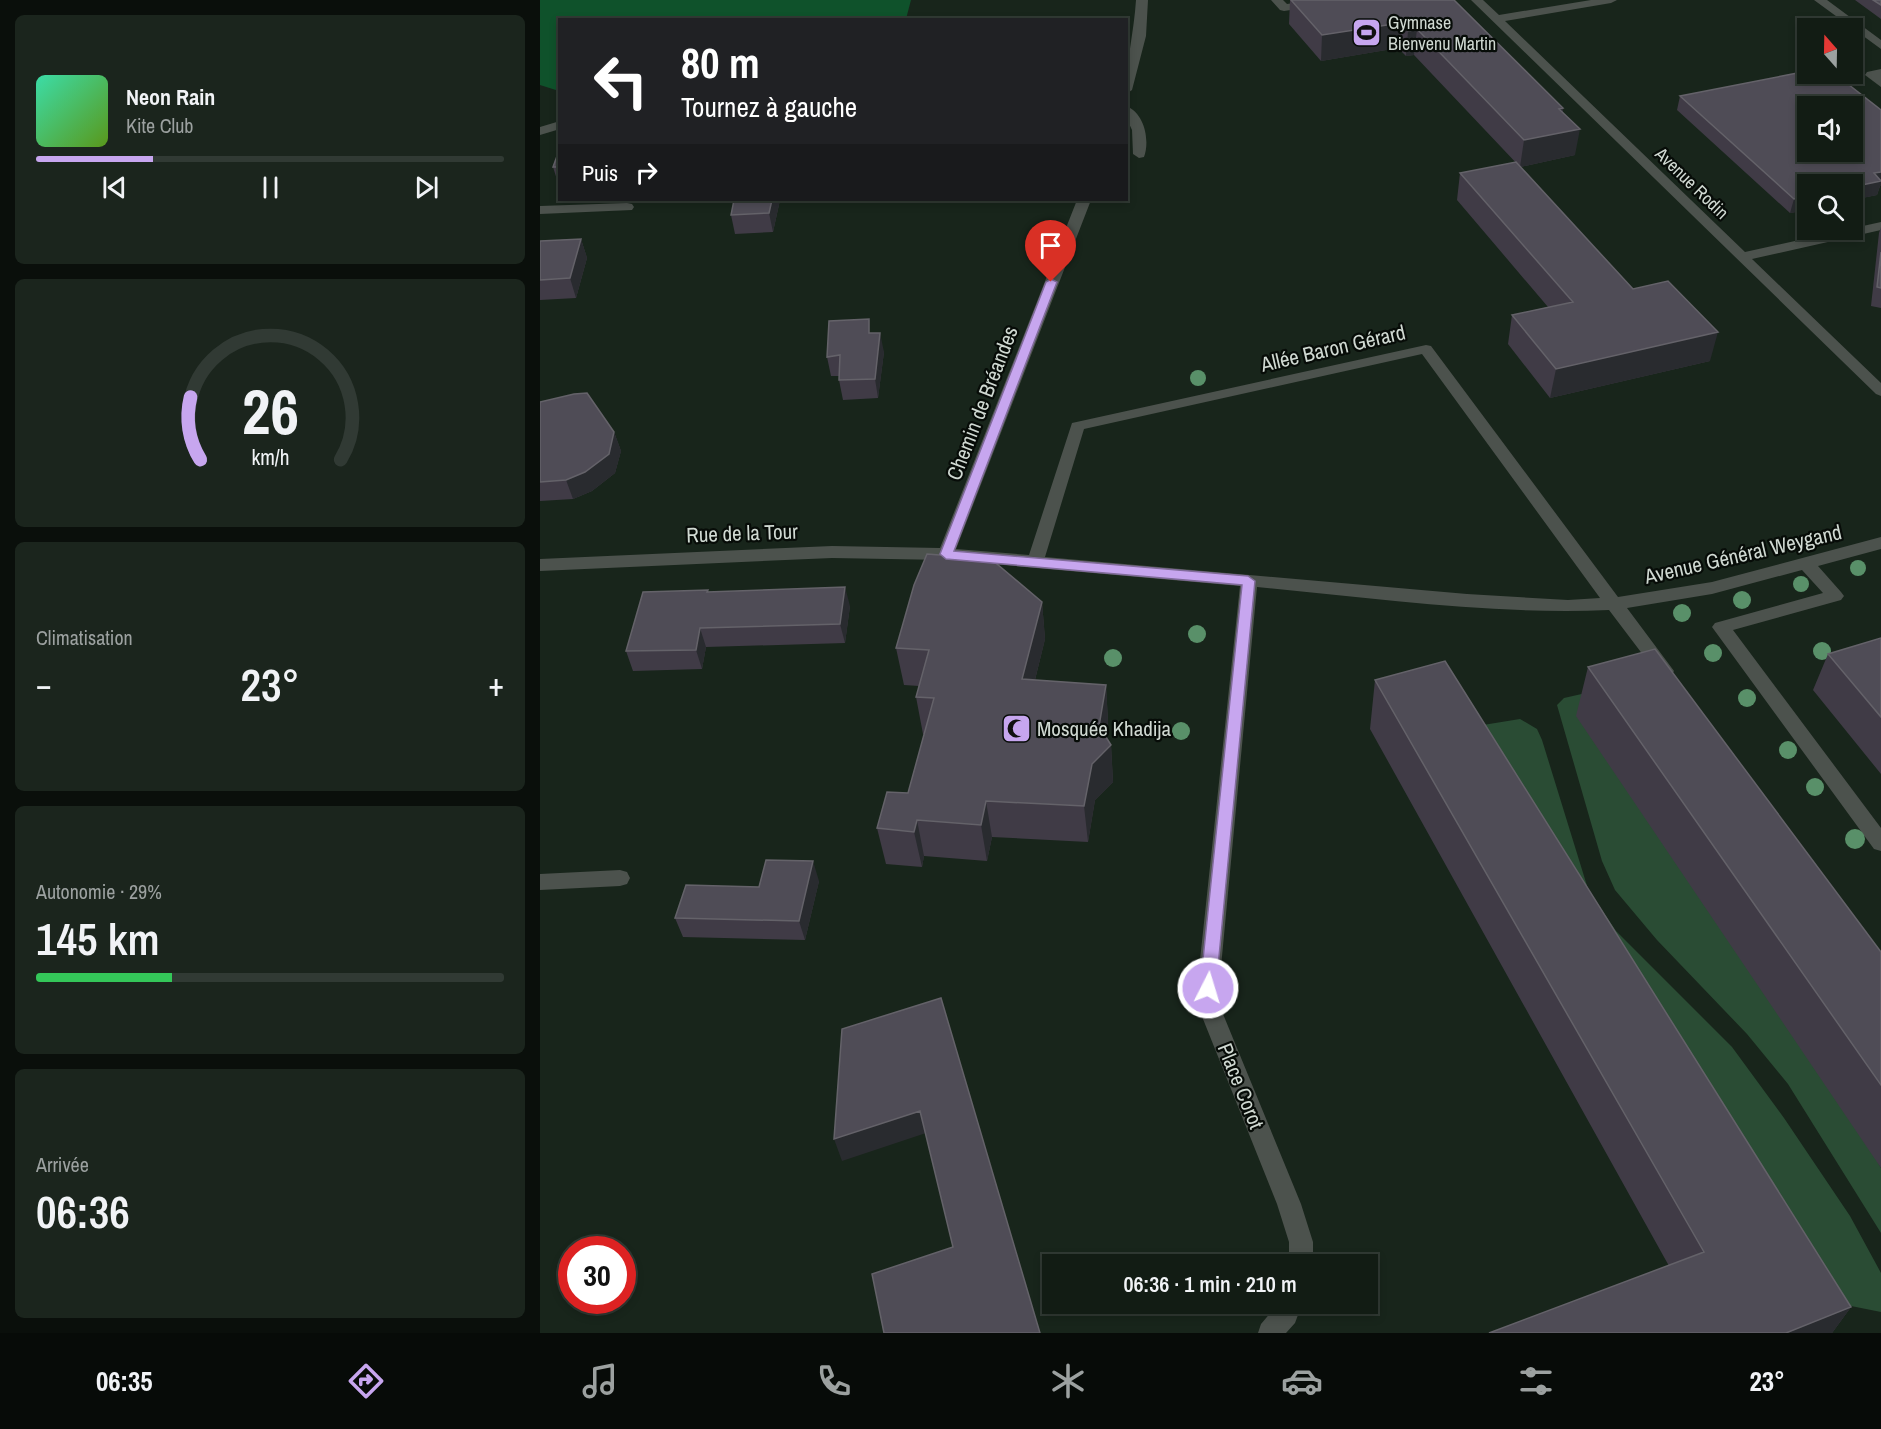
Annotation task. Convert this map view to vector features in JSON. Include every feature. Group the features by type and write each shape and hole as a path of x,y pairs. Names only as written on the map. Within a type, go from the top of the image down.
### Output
{"street":[{"path":"1128,82 1140,36 1142,0"},
{"path":"1277,0 1284,9 1338,0"},
{"name":"Avenue Rodin","path":"1477,0 1881,391"},
{"path":"1497,19 1611,0"},
{"path":"1820,0 1881,45"},
{"path":"1881,73 1870,75 1881,83"},
{"path":"1128,111 1134,115 1139,127 1139,154"},
{"path":"540,131 558,126"},
{"name":"Chemin de Bréandes","path":"946,554 1084,201"},
{"path":"540,210 627,207"},
{"path":"1742,257 1881,226"},
{"name":"Allée Baron Gérard","path":"1035,562 1077,426 1426,348 1614,604"},
{"name":"Avenue Général Weygand","path":"1248,581 1516,604 1568,606 1614,604 1712,588 1881,543"},
{"name":"Rue de la Tour","path":"540,565 832,552 946,554 1248,581"},
{"path":"1806,563 1835,596 1721,627 1881,843"},
{"name":"Place Corot","path":"1248,581 1208,988 1212,1014 1289,1204 1301,1242 1300,1254"},
{"path":"1614,604 1676,685"},
{"path":"540,882 620,878"},
{"path":"1270,1333 1286,1314"}],"green space":[{"path":"540,0 911,0 906,18 558,18 558,91 540,85"},
{"path":"1608,688 1881,1168 1881,1233 1788,1084 1747,1034 1657,940 1615,890 1602,861 1557,705 1564,698"},
{"path":"1520,719 1537,729 1542,740 1588,889 1616,931 1732,1047 1784,1118 1850,1216 1881,1273 1881,1312 1846,1305 1483,725"}],"building":[{"path":"1291,0 1454,0 1563,108 1559,109 1580,129 1524,140 1417,29 1408,31 1400,23 1322,35"},
{"path":"1797,73 1797,84 1848,84 1881,110 1881,172 1874,173 1881,181 1863,185 1863,174 1797,174 1797,198 1794,199 1680,96"},
{"path":"558,153 558,167 553,167"},
{"path":"1516,162 1633,289 1668,281 1718,332 1556,369 1512,315 1573,302 1460,173"},
{"path":"734,201 772,201 769,213 731,215"},
{"path":"581,239 570,278 540,280 540,241"},
{"path":"1881,252 1881,288 1877,287"},
{"path":"869,319 869,333 880,333 875,379 839,380 840,355 827,357 829,321"},
{"path":"587,393 614,432 609,454 585,472 566,480 540,482 540,402"},
{"name":"Mosquée Khadija","path":"927,554 991,559 1042,602 1022,679 1106,685 1099,726 1111,745 1092,764 1084,806 986,801 981,825 917,820 914,832 877,828 887,792 908,793 934,698 916,697 929,650 896,648 914,585"},
{"path":"845,587 840,624 700,628 696,650 626,651 643,592"},
{"path":"1881,638 1881,717 1828,654"},
{"path":"1655,649 1881,952 1881,1085 1588,667"},
{"path":"1445,661 1851,1307 1786,1333 1489,1333 1704,1252 1375,680"},
{"path":"766,860 813,861 799,921 675,918 686,885 759,887"},
{"path":"941,998 1040,1333 884,1333 872,1274 953,1247 920,1111 834,1139 842,1029"}],"place":[{"name":"Gymnase Bienvenu Martin","path":"1367,32"},
{"name":"Mosquée Khadija","path":"1016,728"}],"route":[{"path":"1051,282 946,554 1248,581 1208,988"}]}
